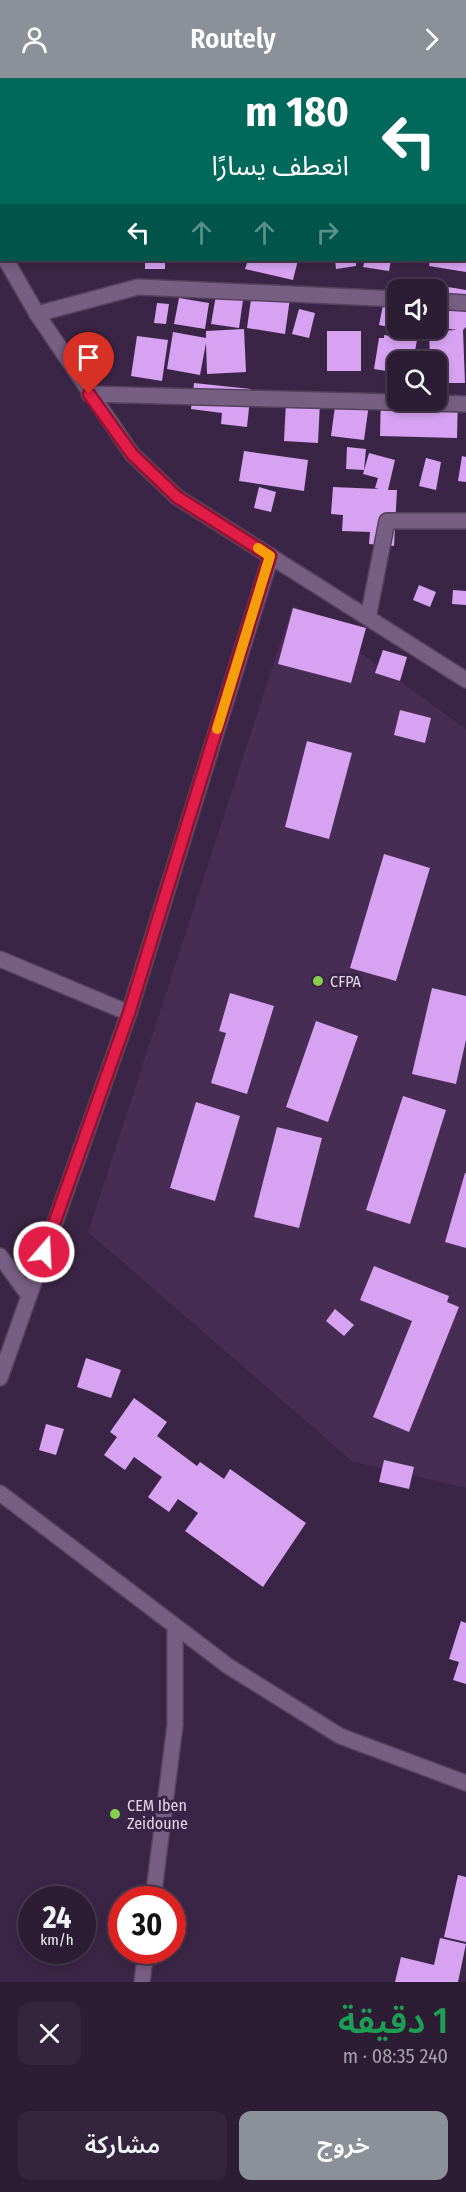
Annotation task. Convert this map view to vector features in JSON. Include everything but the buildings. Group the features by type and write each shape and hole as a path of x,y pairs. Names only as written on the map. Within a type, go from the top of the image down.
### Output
{"street":[{"path":"7,261 37,314 89,394 132,454 177,497 466,680"},
{"path":"37,314 138,287 387,298"},
{"path":"447,302 466,303"},
{"path":"89,394 466,404"},
{"path":"368,618 387,521 466,521"},
{"path":"0,1378 129,1013 270,556"},
{"path":"0,959 129,1013"},
{"path":"0,1256 29,1296"},
{"path":"0,1493 228,1666 340,1736 466,1783"},
{"path":"155,1886 175,1725 175,1626"},
{"path":"142,1982 144,1964"}],"shaded area":[{"name":"CFPA","path":"293,604 466,729 466,1488 353,1462 88,1232"}],"slow traffic":[{"path":"217,729 270,556 258,548"}],"place":[{"name":"CFPA","path":"318,981"},
{"name":"CEM Iben Zeidoune","path":"115,1814"}],"route":[{"path":"44,1252 129,1013 270,556 177,497 132,454 89,394"}]}
